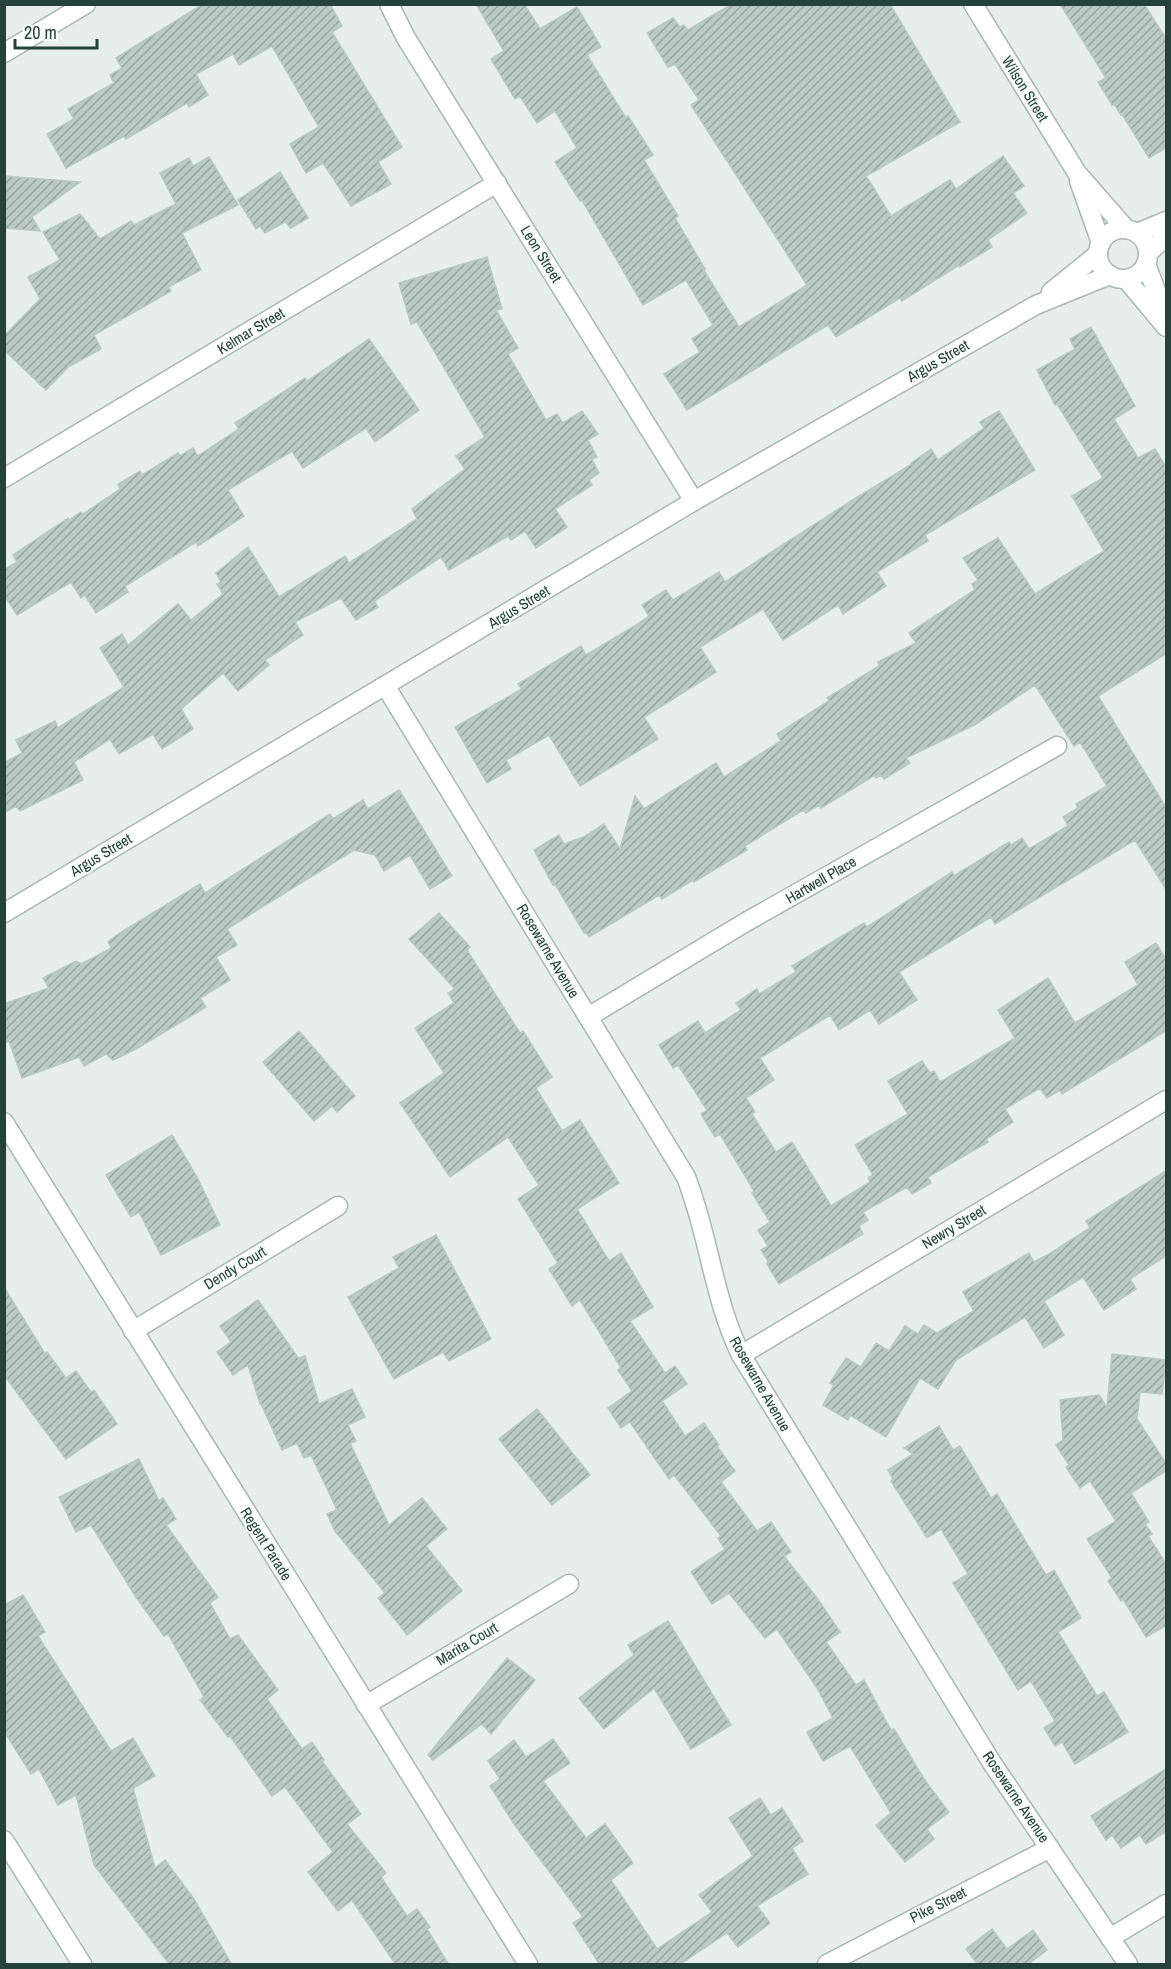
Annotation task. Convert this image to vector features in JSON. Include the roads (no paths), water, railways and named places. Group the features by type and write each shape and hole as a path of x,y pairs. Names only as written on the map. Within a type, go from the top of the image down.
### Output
{"street":[{"path":"4,53 86,4"},
{"name":"Leon Street","path":"389,4 406,38 694,501"},
{"name":"Wilson Street","path":"973,4 1077,173 1132,231"},
{"name":"Wilson Street","path":"1077,173 1099,249"},
{"name":"Kelmar Street","path":"4,478 497,183"},
{"path":"1167,221 1132,231 1112,232 1099,249 1104,270 1118,277 1167,327"},
{"path":"1132,231 1147,245 1147,258 1167,317"},
{"path":"1118,277 1135,276 1142,271 1147,258 1167,237"},
{"name":"Argus Street","path":"1036,305 1099,249"},
{"name":"Argus Street","path":"4,913 694,501 1036,305 1118,277"},
{"name":"Rosewarne Avenue","path":"386,687 686,1177 694,1198 721,1307 729,1331 741,1355 992,1763 1128,1965"},
{"name":"Hartwell Place","path":"588,1017 746,922 1057,746"},
{"name":"Newry Street","path":"741,1355 1167,1100"},
{"name":"Regent Parade","path":"4,1122 528,1965"},
{"name":"Dendy Court","path":"133,1331 338,1206"},
{"name":"Marita Court","path":"366,1705 569,1584"},
{"path":"4,1840 82,1965"},
{"name":"Pike Street","path":"827,1965 1050,1848"},
{"path":"1110,1938 1167,1904"}]}
